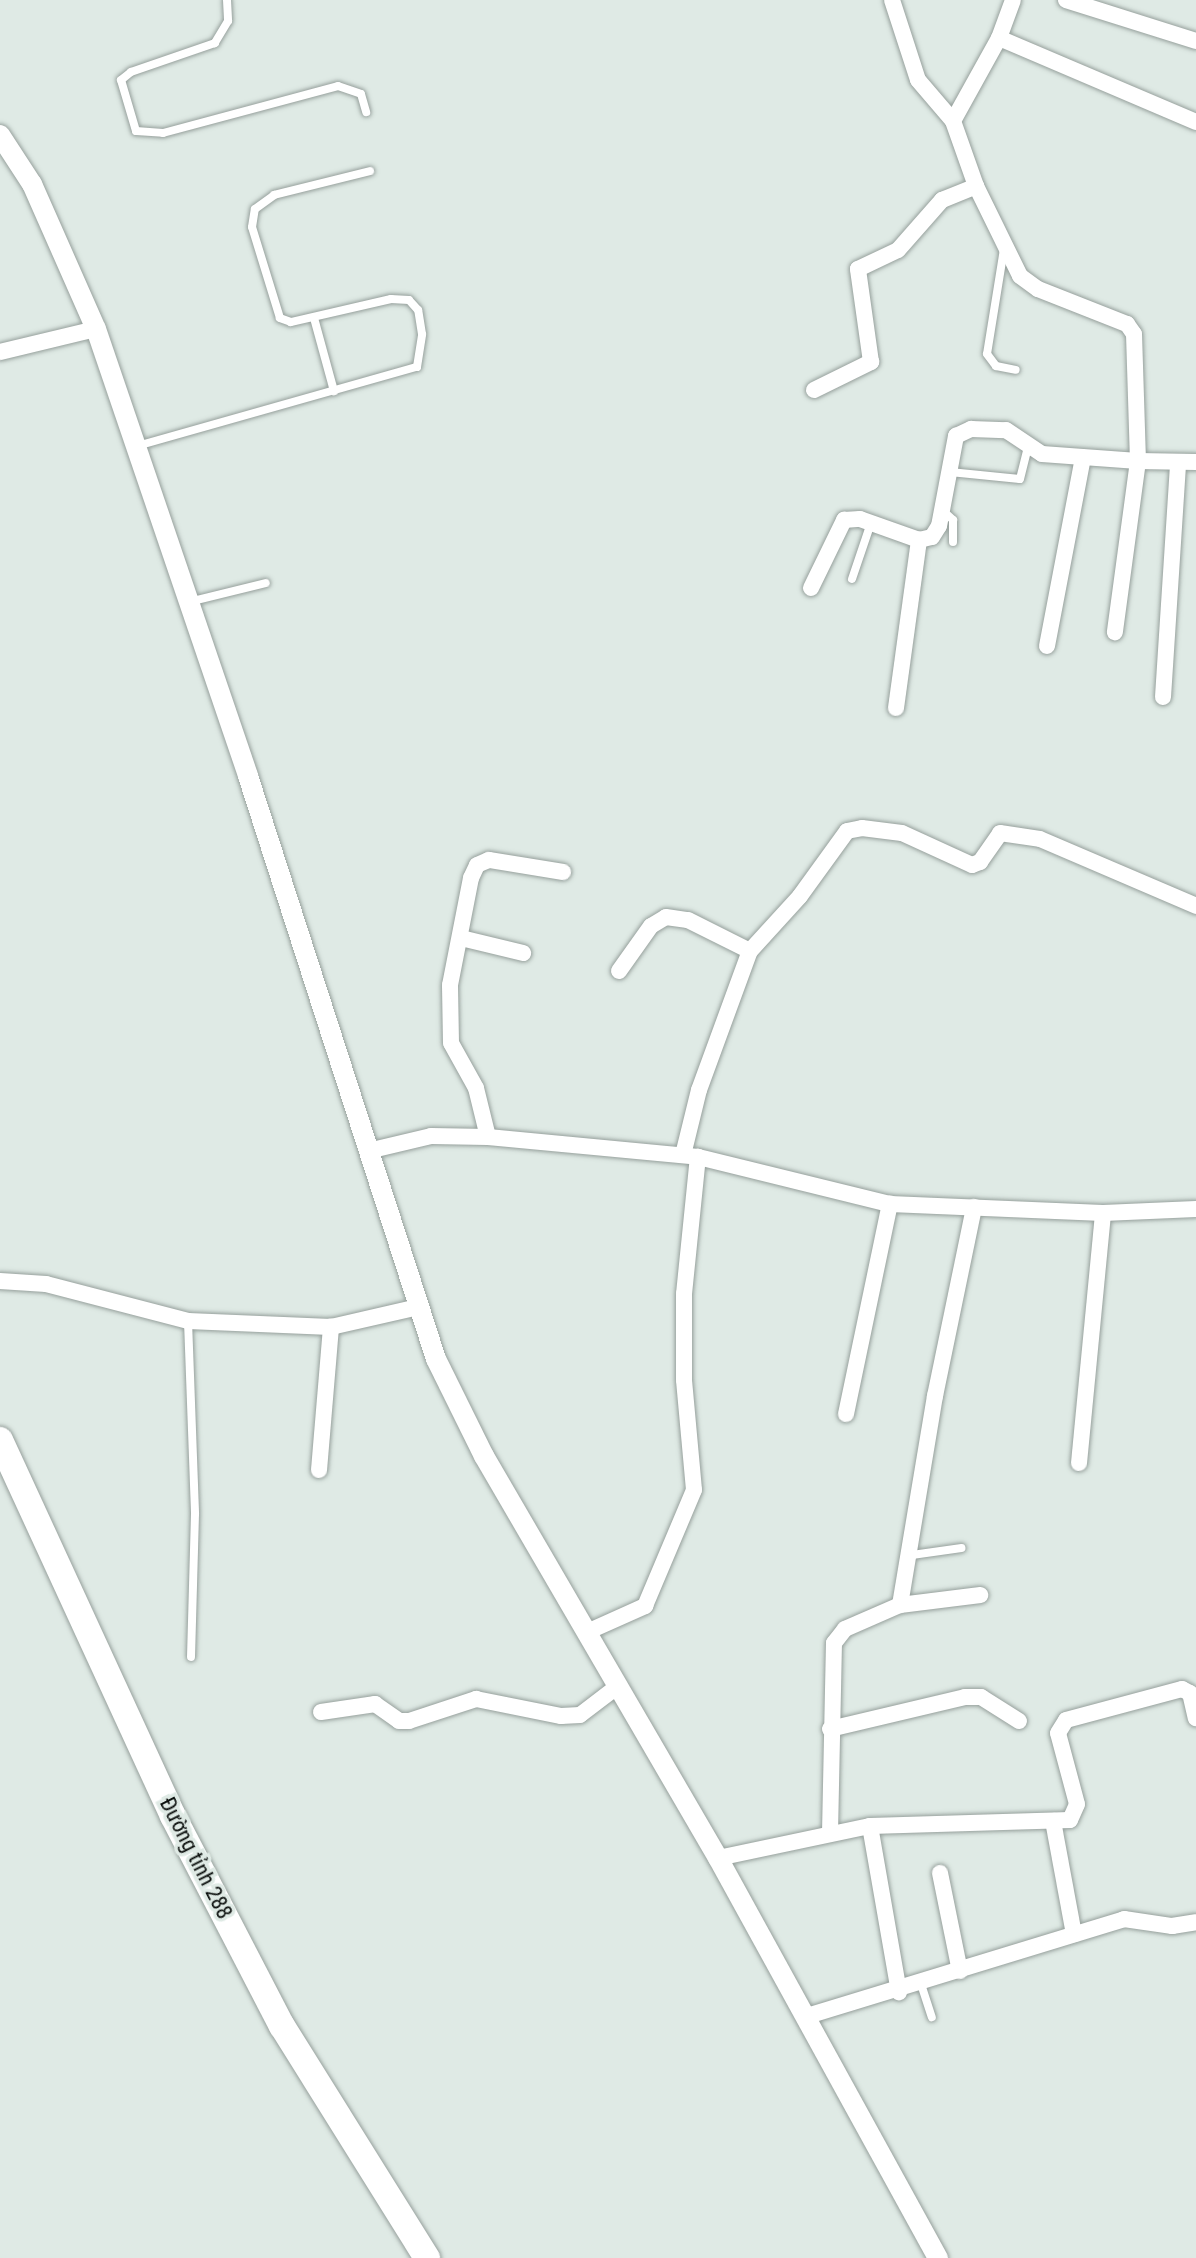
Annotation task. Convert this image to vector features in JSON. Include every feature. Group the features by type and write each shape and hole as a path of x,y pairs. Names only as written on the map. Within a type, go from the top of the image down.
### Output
{"main road":[{"name":"Đường tỉnh 288","path":"0,1440 173,1816 282,2026 427,2258"}],"street":[{"path":"892,0 918,80 953,121 976,186 1028,284 1127,324 1134,334 1138,461 1115,632"},
{"path":"953,121 999,38 1013,0"},
{"path":"1066,0 1196,41"},
{"path":"999,38 1196,122"},
{"path":"0,135 32,184 96,329 436,1359 484,1456 718,1858 938,2258"},
{"path":"814,390 871,362 858,269 898,250 942,200 976,186"},
{"path":"0,352 96,329"},
{"path":"811,588 844,520 871,523 919,540 935,534 954,441 961,432 1006,430 1042,454 1196,462"},
{"path":"1047,646 1083,457"},
{"path":"1163,697 1178,462"},
{"path":"896,708 919,540"},
{"path":"587,1632 645,1606 694,1490 684,1380 684,1294 691,1156 699,1090 750,951 800,896 841,838 862,828 902,833 972,865 980,862 1000,833 1040,839 1196,906"},
{"path":"488,1137 476,1088 451,1043 450,985 477,865 489,860 563,872"},
{"path":"619,971 651,926 666,917 688,920 750,951"},
{"path":"461,938 523,953"},
{"path":"368,1151 431,1136 488,1137 691,1156 890,1204 1103,1213 1196,1209"},
{"path":"846,1414 890,1204"},
{"path":"900,1605 912,1555 935,1396 974,1207"},
{"path":"1079,1463 1103,1213"},
{"path":"0,1281 46,1284 188,1321 331,1327 418,1307"},
{"path":"319,1470 331,1327"},
{"path":"830,1833 834,1643 845,1629 900,1605 980,1595"},
{"path":"321,1712 375,1704 399,1721 409,1721 476,1699 561,1716 580,1715 618,1686"},
{"path":"718,1858 870,1826 1070,1820 1077,1804 1059,1725 1150,1694 1193,1690 1196,1718"},
{"path":"830,1729 965,1697 981,1697 1019,1721"},
{"path":"1053,1821 1074,1934"},
{"path":"870,1826 899,1992"},
{"path":"940,1873 960,1971"},
{"path":"804,2017 899,1992 1124,1919 1172,1926 1196,1922"}],"lane":[{"path":"227,0 228,21 215,43 131,72 121,80 136,131 163,133 338,86 361,94 366,112"},
{"path":"137,446 417,367 424,350 418,310 409,300 391,299 286,322 275,309 252,227 255,209 274,195 370,171"},
{"path":"1005,245 987,354 996,366 1016,370"},
{"path":"314,318 334,391"},
{"path":"948,472 1020,479 1028,445"},
{"path":"942,510 953,520 953,542"},
{"path":"852,579 871,523"},
{"path":"188,602 266,583"},
{"path":"188,1321 195,1514 191,1657"},
{"path":"912,1555 962,1548"},
{"path":"921,1984 932,2017"}]}
